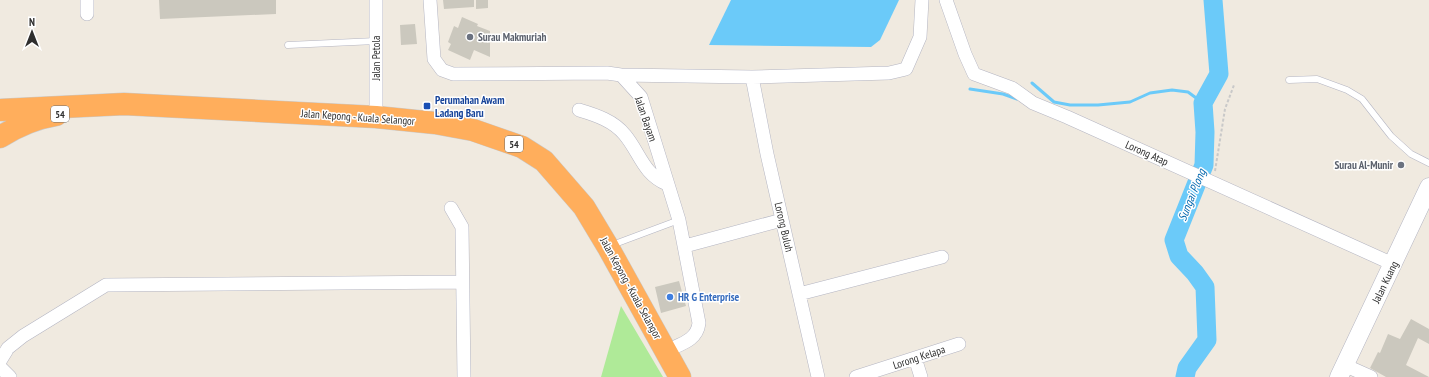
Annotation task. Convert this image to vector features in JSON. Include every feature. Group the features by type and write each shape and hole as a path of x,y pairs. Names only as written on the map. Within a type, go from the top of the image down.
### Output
{"highway":[{"name":"Jalan Kepong - Kuala Selangor","path":"0,137 47,117 124,104"},
{"name":"Jalan Kepong - Kuala Selangor","path":"0,110 124,104 376,117 434,123 473,130 522,147 544,161 584,207 608,246 680,377"}],"main road":[{"name":"Jalan Kuang","path":"1342,371 1429,187"}],"street":[{"path":"87,0 87,14"},
{"name":"Jalan Petola","path":"376,0 376,117"},
{"path":"430,0 434,59 442,70 453,74 607,73 621,75 752,77 889,73 906,69 920,37 922,0"},
{"name":"Lorong Atap","path":"946,0 965,54 974,74 1012,88 1033,103 1393,264"},
{"name":"Jalan Bayam","path":"621,75 641,97 667,184 680,220 699,324 696,335 666,351"},
{"name":"Lorong Buluh","path":"752,77 782,220 818,377"},
{"path":"579,110 596,115 613,123 625,135 645,167 655,178 667,184"},
{"path":"451,208 462,227 464,377"},
{"path":"685,246 782,220"},
{"path":"799,294 942,257"},
{"path":"0,361 8,348 23,336 106,285 462,282"},
{"name":"Lorong Kelapa","path":"856,377 959,344"},
{"path":"915,358 921,377"},
{"path":"0,367 10,377"},
{"path":"1342,371 1370,377"}],"lane":[{"path":"288,45 376,41"},
{"path":"1289,80 1316,78 1347,90 1362,99 1391,136 1411,154 1429,163"},
{"path":"608,246 680,220"}],"path":[{"path":"1210,181 1225,109 1234,85"}],"green space":[{"path":"621,306 663,377 601,377"}],"water":[{"path":"731,0 899,0 880,40 871,47 709,45"}],"building":[{"path":"159,0 276,0 276,14 160,19"},
{"path":"443,0 474,0 474,7 444,9"},
{"path":"476,0 488,0 488,8 476,9"},
{"name":"Surau Makmuriah","path":"462,17 478,24 477,26 490,31 490,57 474,50 470,60 448,50 451,44 448,42 454,26 458,28"},
{"path":"415,24 417,44 401,45 400,25"},
{"name":"HR G Enterprise","path":"679,281 686,306 661,313 655,287"},
{"path":"1411,319 1429,329 1429,344 1418,338 1406,365 1429,377 1386,377 1370,368 1378,352 1380,353 1388,334 1400,339"}],"waterway":[{"name":"Sungai Plong","path":"1185,377 1187,368 1207,340 1205,287 1195,273 1179,256 1174,240 1204,165 1205,132 1203,103 1219,74 1213,0"},
{"path":"1032,83 1054,102 1070,105 1098,105 1130,102 1150,93 1172,90 1188,92 1203,103"},
{"path":"970,89 1003,94 1017,99 1019,97"}],"place":[{"name":"Surau Makmuriah","path":"470,37"},
{"name":"Perumahan Awam Ladang Baru","path":"427,106"},
{"name":"Surau Al-Munir","path":"1401,165"},
{"name":"HR G Enterprise","path":"670,297"}]}
